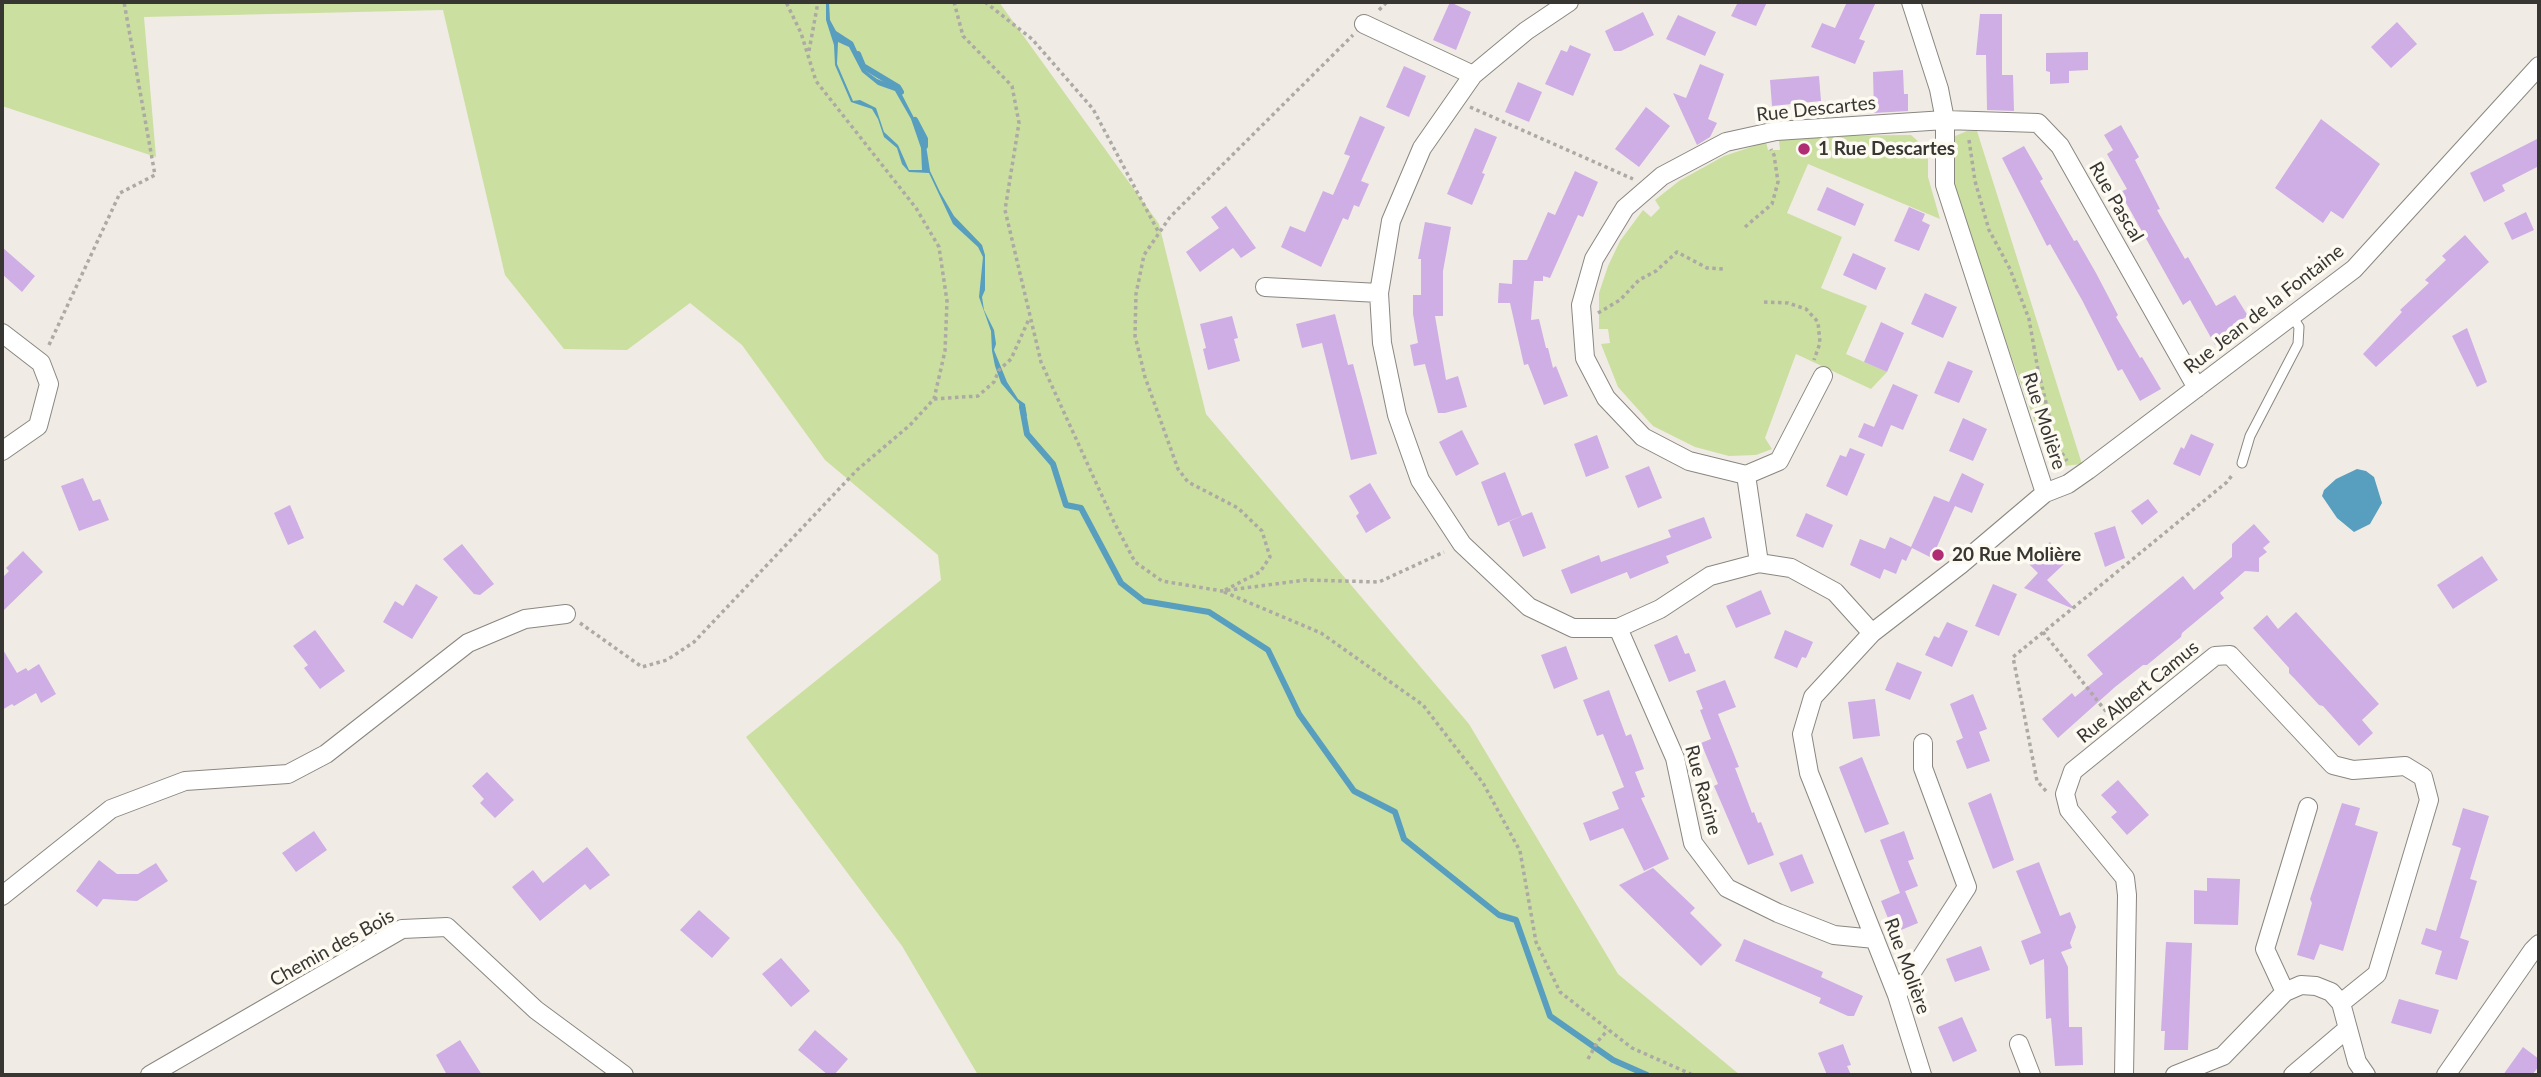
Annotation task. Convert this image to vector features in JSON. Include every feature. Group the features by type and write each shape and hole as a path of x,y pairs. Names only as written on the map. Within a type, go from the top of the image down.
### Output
{"street":[{"path":"1569,2 1526,31 1473,75 1422,148 1391,221 1380,293 1382,342 1397,415 1420,480 1462,544 1529,607 1573,628 1618,628 1660,609 1710,576 1759,563 1791,568 1835,592 1872,633"},
{"name":"Rue Molière","path":"1911,2 1939,89 1945,120 1945,185 2045,493 1960,565 1872,633 1813,697 1802,734 1809,773 1897,995 1922,1075"},
{"path":"1364,24 1473,75"},
{"name":"Rue Jean de la Fontaine","path":"2045,493 2068,484 2088,470 2354,269 2539,66"},
{"name":"Rue Pascal","path":"1945,120 2038,123 2060,146 2197,388"},
{"name":"Rue Descartes","path":"1746,475 1689,461 1643,437 1606,398 1586,358 1582,318 1581,305 1594,259 1625,208 1662,176 1726,142 1776,131 1945,120"},
{"path":"1265,288 1380,293"},
{"path":"2,333 41,363 49,384 38,426 2,451"},
{"path":"1759,563 1746,475 1779,461 1823,376"},
{"path":"2,896 111,809 185,781 288,774 326,754 468,643 525,619 566,614"},
{"name":"Rue Racine","path":"1618,628 1675,758 1693,843 1727,888 1778,913 1834,935 1875,939"},
{"name":"Rue Albert Camus","path":"2065,794 2073,771 2215,656 2230,655 2333,765 2353,770 2405,766 2423,777 2429,800 2376,974 2341,1003"},
{"path":"1897,995 1967,887 1923,768 1923,743"},
{"path":"2065,794 2069,810 2125,878 2124,1075"},
{"path":"2285,992 2265,949 2308,807"},
{"name":"Chemin des Bois","path":"150,1075 402,929 447,927 536,1010 624,1075"},
{"path":"2446,1075 2539,944"},
{"path":"2175,1075 2223,1056 2285,992 2301,985 2316,986 2331,992 2341,1003 2357,1062 2366,1075"},
{"path":"2293,1075 2347,1028"},
{"path":"2020,1044 2031,1075"}],"lane":[{"path":"2242,463 2250,436 2298,344 2299,327 2292,316"}],"path":[{"path":"41,363 120,193 155,175 124,2"},
{"path":"566,614 642,667 667,660 694,642 858,470 910,425 934,398 945,352 947,301 939,247 916,208 816,81 801,33 786,2"},
{"path":"808,55 818,2"},
{"path":"954,2 963,36 1012,86 1018,124 1005,210 1041,364 1135,562 1162,582 1222,591 1321,633 1423,705 1483,783 1520,850 1536,942 1560,992 1632,1048 1693,1075"},
{"path":"985,2 1032,38 1093,109 1160,233"},
{"path":"1222,591 1260,572 1270,557 1262,531 1238,508 1188,482 1178,469 1145,377 1135,336 1136,294 1144,255 1170,217 1387,2"},
{"path":"1455,101 1650,186"},
{"path":"1966,121 1975,181 1989,230 2010,269 2029,319 2056,444 2066,460 2088,470"},
{"path":"1745,227 1772,204 1778,182 1774,155 1762,134"},
{"path":"1582,318 1604,311 1620,300 1639,280 1656,271 1677,252 1707,268 1724,269"},
{"path":"1764,302 1788,303 1805,309 1818,322 1820,343 1811,367 1823,376"},
{"path":"934,398 978,396 994,382 999,370 1011,359 1030,318"},
{"path":"2065,794 2047,792 2037,781 2013,657 2227,482 2242,463"},
{"path":"1222,591 1305,580 1379,582 1462,544"},
{"path":"2042,632 2122,731"},
{"path":"1588,1059 1608,1030"}],"green space":[{"path":"2,2 999,2 1159,224 1206,414 1469,724 1618,974 1740,1075 978,1075 902,946 746,737 941,580 938,555 825,460 742,345 690,303 627,350 564,349 505,275 443,10 144,17 156,157 2,106"},
{"path":"1967,131 1977,131 2082,464 2064,466 2047,456 2010,353 1955,188 1955,136"},
{"path":"1911,135 1928,150 1928,177 1940,219 1808,164 1787,213 1842,237 1821,288 1867,306 1846,354 1887,372 1871,389 1796,354 1765,438 1772,449 1756,455 1729,456 1695,447 1653,426 1618,387 1601,344 1610,343 1608,329 1599,329 1599,293 1608,266 1620,241 1643,210 1651,217 1660,208 1655,200 1679,181 1724,156 1766,142 1768,150 1780,150 1779,140 1806,136"}],"water":[{"path":"826,2 829,2 830,20 836,31 853,42 866,71 877,79 898,87 925,139 930,171 940,192 954,216 982,245 985,255 985,290 982,297 984,310 994,330 994,350 1007,382 1018,399 1025,404 1027,416 1021,415 1019,404 1001,383 995,366 991,331 979,297 983,257 978,247 953,224 929,173 909,172 902,164 897,148 884,137 872,109 851,102 835,65 834,45 826,20","holes":["838,42 849,47 862,72 878,85 895,91 911,119 921,148 922,170 909,170 898,145 884,132 876,108 860,100 853,101 837,64"]},
{"path":"2357,469 2374,477 2382,503 2370,524 2354,532 2337,518 2322,496 2324,490 2336,479"}],"building":[{"path":"1450,2 1471,12 1456,50 1433,40"},
{"path":"1738,2 1767,2 1756,26 1731,16"},
{"path":"1847,2 1876,2 1859,39 1865,41 1855,64 1811,47 1822,23 1835,28"},
{"path":"1643,12 1654,35 1621,51 1614,51 1605,31"},
{"path":"1980,14 2002,14 2002,75 2013,75 2014,111 1987,110 1986,55 1976,55"},
{"path":"1678,15 1716,32 1705,56 1666,39"},
{"path":"2397,22 2417,44 2391,68 2371,47"},
{"path":"1570,45 1591,54 1573,96 1545,84 1561,50 1567,52"},
{"path":"2088,52 2088,70 2069,71 2069,83 2050,84 2050,72 2046,71 2046,53"},
{"path":"1700,64 1724,74 1708,119 1717,123 1710,137 1697,145 1673,93 1686,98"},
{"path":"1404,66 1426,76 1409,117 1386,107"},
{"path":"1903,70 1908,111 1874,113 1873,72"},
{"path":"1819,76 1821,101 1772,106 1770,80"},
{"path":"1518,82 1542,92 1529,122 1505,112"},
{"path":"1646,107 1670,126 1639,167 1615,149"},
{"path":"1360,116 1385,127 1361,181 1369,184 1359,207 1354,205 1348,220 1343,218 1321,267 1281,247 1290,226 1305,232 1323,191 1333,195 1350,156 1344,154"},
{"path":"2321,119 2380,164 2343,219 2331,211 2323,223 2275,188"},
{"path":"2121,125 2139,157 2135,160 2160,209 2157,210 2216,306 2235,295 2248,316 2237,322 2242,331 2215,345 2190,300 2183,305 2120,192 2127,189 2107,154 2113,150 2104,135"},
{"path":"1475,128 1497,137 1472,205 1447,194"},
{"path":"2539,138 2539,166 2502,185 2505,191 2484,202 2470,173"},
{"path":"2024,146 2043,179 2040,181 2074,241 2077,240 2096,273 2118,315 2116,317 2161,389 2140,401 2122,369 2118,371 2050,244 2047,246 2002,158"},
{"path":"1575,171 1598,182 1583,217 1578,215 1550,278 1543,276 1543,281 1534,281 1531,320 1539,319 1553,368 1556,366 1568,396 1544,405 1528,364 1524,365 1510,303 1498,303 1499,283 1512,284 1513,260 1527,260 1548,212 1555,215"},
{"path":"1827,187 1864,204 1855,226 1817,210"},
{"path":"1226,206 1256,248 1241,258 1233,248 1200,272 1186,252 1219,228 1211,217"},
{"path":"1909,207 1925,214 1922,221 1930,225 1919,251 1894,241"},
{"path":"2526,212 2534,230 2512,240 2504,223"},
{"path":"1425,222 1451,227 1443,271 1443,316 1435,316 1446,380 1458,376 1467,407 1445,413 1438,413 1425,364 1414,366 1410,345 1418,343 1413,295 1421,295 1421,259 1418,259"},
{"path":"2465,235 2489,262 2376,367 2363,354 2402,312 2400,310 2429,283 2425,280 2446,260 2442,256"},
{"path":"2,247 35,276 22,292 2,274"},
{"path":"1853,253 1886,268 1876,290 1843,275"},
{"path":"1925,293 1957,307 1943,338 1911,324"},
{"path":"1335,314 1348,365 1353,364 1377,454 1351,460 1322,343 1302,348 1296,324"},
{"path":"1232,316 1240,361 1208,370 1200,324"},
{"path":"1881,322 1904,333 1887,372 1864,362"},
{"path":"2467,328 2487,382 2477,387 2452,336"},
{"path":"1948,361 1973,371 1959,403 1934,393"},
{"path":"1893,384 1918,395 1903,430 1891,425 1882,447 1858,437 1864,423 1874,427"},
{"path":"1963,418 1987,429 1973,461 1949,451"},
{"path":"1462,430 1479,464 1456,476 1439,442"},
{"path":"2191,434 2214,444 2200,476 2173,464"},
{"path":"1597,435 1609,468 1586,477 1574,444"},
{"path":"1850,448 1865,454 1847,496 1826,486 1840,455 1846,457"},
{"path":"1649,466 1662,498 1638,508 1625,476"},
{"path":"1505,472 1522,516 1498,526 1481,482"},
{"path":"1962,473 1984,484 1972,513 1955,506 1932,558 1912,548 1906,561 1902,559 1896,574 1884,569 1880,579 1850,565 1860,539 1885,549 1890,537 1911,547 1934,496 1949,502"},
{"path":"83,478 93,501 100,499 109,520 79,531 61,486"},
{"path":"1370,483 1391,518 1366,533 1349,496"},
{"path":"2148,499 2158,512 2142,525 2131,511"},
{"path":"290,505 304,538 288,545 274,513"},
{"path":"1532,512 1546,548 1523,557 1509,521"},
{"path":"1806,513 1833,525 1823,548 1796,536"},
{"path":"1704,517 1712,538 1666,556 1669,563 1630,579 1627,572 1571,594 1561,570 1599,555 1601,562 1671,537 1668,530"},
{"path":"2254,524 2270,542 2263,548 2267,552 2259,558 2259,572 2245,571 2220,593 2224,598 2182,633 2181,637 2115,687 2058,738 2042,719 2072,693 2075,697 2103,674 2087,655 2183,576 2194,590 2232,557 2232,544"},
{"path":"2115,526 2125,558 2105,567 2094,533"},
{"path":"2050,542 2064,557 2064,564 2047,580 2076,610 2024,588 2038,573 2028,563"},
{"path":"462,544 494,584 480,595 474,594 443,559"},
{"path":"23,551 43,572 2,612 2,578 9,571 6,568"},
{"path":"2482,556 2498,580 2453,609 2437,585"},
{"path":"416,584 438,597 412,639 383,622 395,601 403,606"},
{"path":"1993,584 2017,594 1999,636 1975,626"},
{"path":"1761,590 1771,614 1736,628 1726,606"},
{"path":"2296,612 2379,704 2362,720 2373,733 2359,746 2289,673 2289,668 2253,628 2267,615 2278,629"},
{"path":"1947,622 1968,631 1952,667 1925,655 1934,636 1939,638"},
{"path":"315,630 345,671 320,689 304,668 308,665 293,646"},
{"path":"1785,630 1813,642 1806,658 1802,657 1797,668 1774,658"},
{"path":"1677,635 1685,654 1689,653 1696,671 1669,682 1654,645"},
{"path":"1566,646 1578,679 1554,689 1541,655"},
{"path":"2,648 17,673 26,668 28,671 39,664 56,694 41,703 36,693 2,710"},
{"path":"1897,662 1922,672 1910,700 1885,690"},
{"path":"1725,680 1736,707 1718,714 1739,767 1735,768 1752,813 1754,812 1758,823 1761,822 1774,855 1748,865 1714,786 1718,784 1701,743 1711,739 1696,691"},
{"path":"1609,690 1626,736 1631,734 1644,769 1635,772 1645,797 1641,798 1669,859 1644,871 1623,828 1590,841 1583,823 1619,809 1612,792 1624,787 1603,734 1597,736 1583,700"},
{"path":"1973,694 1987,729 1979,732 1990,761 1967,769 1956,741 1963,738 1950,704"},
{"path":"1875,699 1880,736 1853,739 1848,702"},
{"path":"1862,757 1889,824 1865,833 1839,767"},
{"path":"487,772 514,800 495,818 480,803 484,799 472,786"},
{"path":"2118,780 2149,815 2127,835 2111,817 2117,812 2101,795"},
{"path":"1991,793 2014,860 1993,869 1968,803"},
{"path":"2342,803 2360,808 2355,825 2378,832 2343,951 2320,944 2314,960 2297,955 2312,903 2310,899"},
{"path":"2463,808 2489,816 2470,879 2477,881 2460,938 2469,941 2457,980 2435,974 2442,951 2421,944 2426,928 2436,931 2461,848 2452,845"},
{"path":"314,831 327,850 296,872 282,853"},
{"path":"1904,831 1914,859 1908,861 1918,886 1905,891 1918,923 1894,933 1881,901 1900,893 1880,840"},
{"path":"587,847 610,875 590,890 585,884 540,921 512,887 533,870 543,883"},
{"path":"1802,854 1814,883 1791,892 1779,863"},
{"path":"99,860 117,874 138,874 156,863 168,881 137,901 103,899 97,907 76,891"},
{"path":"2039,862 2060,916 2070,912 2076,927 2070,943 2072,948 2061,952 2068,967 2069,1027 2082,1027 2083,1065 2055,1066 2051,1018 2046,1019 2044,959 2030,965 2021,941 2041,933 2016,871"},
{"path":"1653,868 1695,908 1690,913 1722,945 1701,966 1619,885"},
{"path":"2207,878 2240,879 2238,925 2194,924 2194,890 2207,891"},
{"path":"699,910 730,938 712,958 680,930"},
{"path":"1744,939 1823,972 1821,977 1863,996 1854,1016 1819,1003 1821,998 1735,961"},
{"path":"2166,942 2192,943 2188,1050 2164,1050 2165,1031 2161,1031"},
{"path":"1981,946 1990,970 1955,982 1946,959"},
{"path":"781,958 810,991 791,1007 762,974"},
{"path":"2399,999 2439,1010 2431,1034 2391,1023"},
{"path":"1962,1017 1977,1051 1953,1062 1938,1027"},
{"path":"815,1030 848,1059 834,1075 828,1075 798,1050"},
{"path":"460,1040 482,1075 447,1075 436,1055"},
{"path":"1843,1044 1851,1065 1847,1066 1851,1075 1827,1075 1818,1053"},
{"path":"2523,1047 2539,1059 2539,1066 2532,1075 2503,1075"}],"waterway":[{"path":"858,54 863,66 898,87 901,92"},
{"path":"915,120 925,139 925,146"},
{"path":"1022,407 1027,434 1053,464 1066,505 1081,508 1121,583 1144,601 1209,612 1268,650 1299,714 1354,791 1395,812 1404,839 1499,915 1516,920 1550,1016 1613,1060 1647,1075"}],"place":[{"name":"1 Rue Descartes","path":"1804,149"},
{"name":"20 Rue Molière","path":"1938,555"}]}
